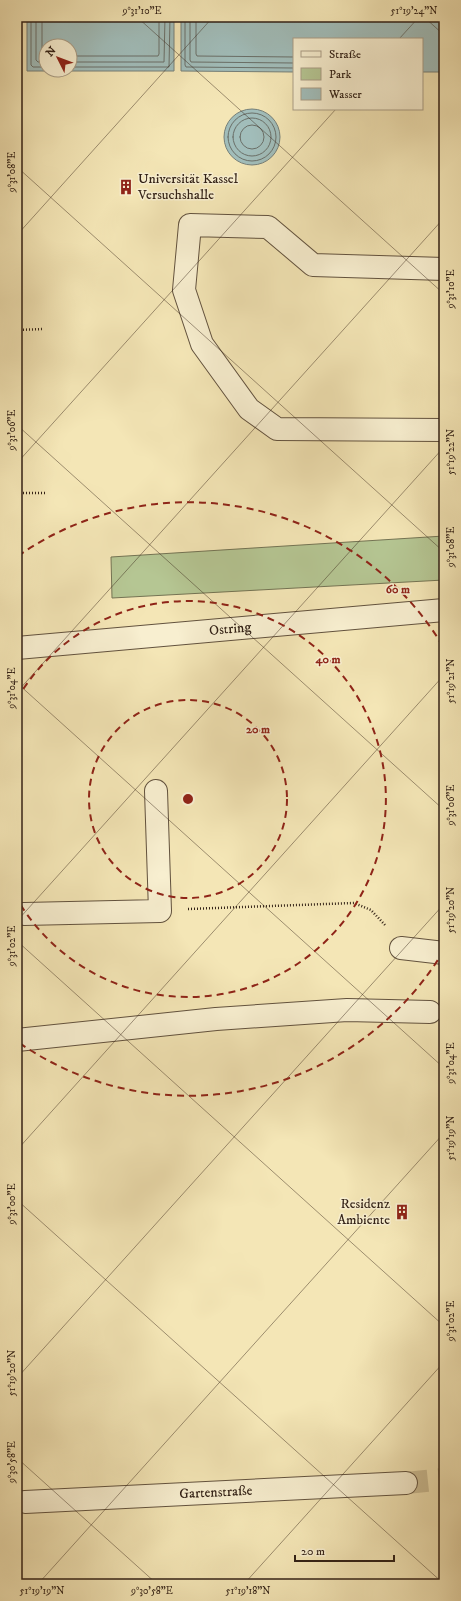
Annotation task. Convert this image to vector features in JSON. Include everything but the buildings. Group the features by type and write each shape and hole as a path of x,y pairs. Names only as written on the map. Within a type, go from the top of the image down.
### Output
{"street":[{"path":"444,269 313,265 268,227 190,225 184,290 202,344 248,409 277,429 444,430"},
{"name":"Ostring","path":"17,648 444,610"},
{"path":"24,914 160,911 156,792"},
{"path":"401,948 444,953"},
{"path":"17,1040 216,1019 347,1010 430,1012"},
{"name":"Gartenstraße","path":"25,1502 406,1483"}],"path":[{"path":"17,330 42,329"},
{"path":"17,493 47,493"},
{"path":"160,911 354,902 371,910 383,922 401,948"}],"green space":[{"path":"444,536 444,580 112,598 111,557"}],"water":[{"path":"27,17 174,17 174,71 78,71 78,38 38,38 38,71 27,71"},
{"path":"181,17 444,17 444,72 423,72 423,38 293,38 293,72 181,71"},
{"path":"252,109 267,114 275,122 280,137 275,152 267,160 252,165 237,160 229,152 224,137 229,122 237,114"}],"tunnel":[{"path":"406,1483 444,1479"}],"place":[{"name":"Universität Kassel Versuchshalle","path":"126,187"},
{"name":"Residenz Ambiente","path":"402,1212"}]}
